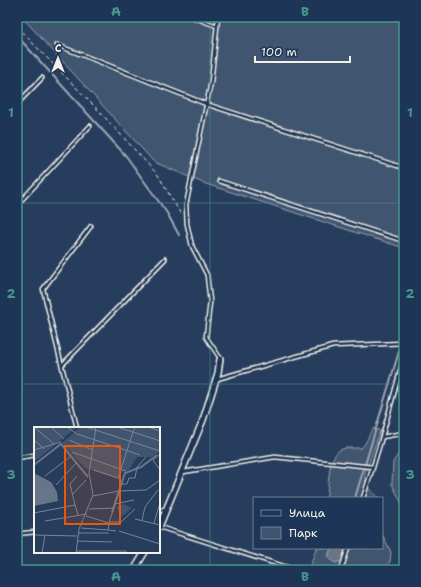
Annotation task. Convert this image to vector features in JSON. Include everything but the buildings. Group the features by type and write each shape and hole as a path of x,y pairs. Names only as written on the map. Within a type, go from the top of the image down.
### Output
{"street":[{"path":"160,525 203,420 216,379 220,359"},
{"path":"134,570 144,553"}],"lane":[{"path":"192,17 217,26"},
{"path":"218,17 211,82 186,205 187,224 192,246 207,275 210,302 206,337 220,359"},
{"path":"57,45 206,104 404,168"},
{"path":"17,104 42,78"},
{"path":"17,205 90,126"},
{"path":"219,181 404,241"},
{"path":"77,427 43,290 91,226"},
{"path":"62,366 164,259"},
{"path":"216,379 333,346 404,343"},
{"path":"363,497 404,357"},
{"path":"382,437 404,433"},
{"path":"17,458 34,455"},
{"path":"182,472 275,456 373,467"},
{"path":"160,511 167,509"},
{"path":"160,527 296,570"},
{"path":"17,534 34,532"},
{"path":"341,570 348,549"}],"path":[{"path":"17,27 98,110 158,175 187,224"}],"green space":[{"path":"22,17 404,17 404,248 203,183 154,162"},
{"path":"374,428 380,431 365,474 365,479 368,488 379,497 326,497 330,469 335,456 339,451 345,448 361,448"},
{"path":"404,450 404,508 392,484 393,462 399,453"},
{"path":"383,536 391,552 390,562 381,570 309,570 316,549 331,549 328,557 345,556 352,549 383,549"}],"shaded area":[{"path":"331,549 344,549 345,556 342,561 335,563 328,557"}],"waterway":[{"path":"17,36 126,156 167,213 179,235"},
{"path":"355,497 404,335"}]}
